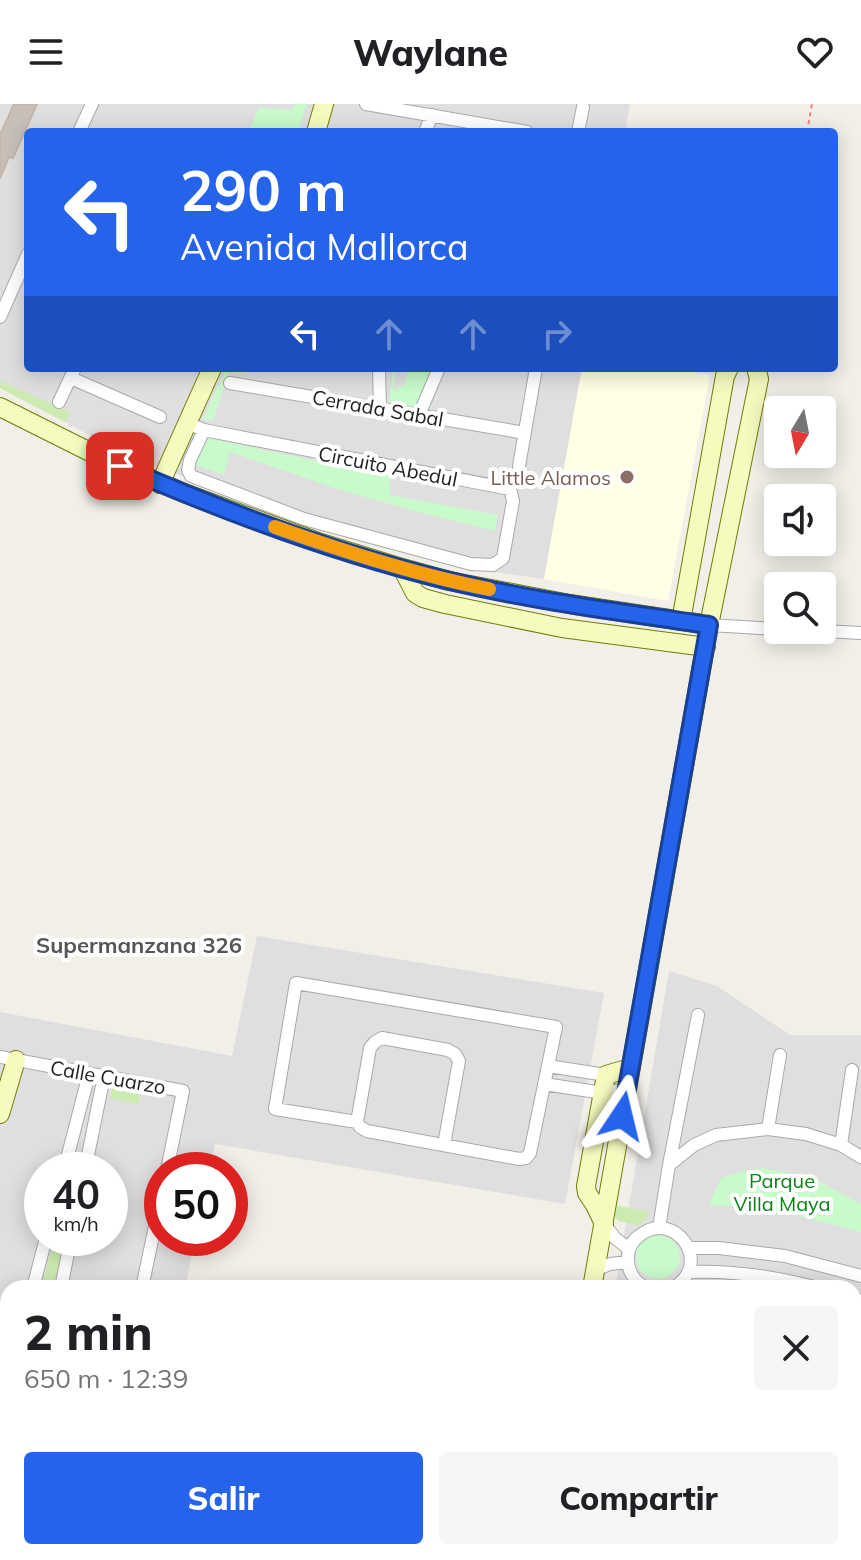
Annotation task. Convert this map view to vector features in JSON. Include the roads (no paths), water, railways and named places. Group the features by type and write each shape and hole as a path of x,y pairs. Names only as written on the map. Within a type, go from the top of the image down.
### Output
{"main road":[{"path":"317,128 324,104"},
{"path":"160,484 196,426 211,372"},
{"path":"681,621 727,372"},
{"path":"594,1279 709,625 759,379 757,372"},
{"path":"0,407 160,484 318,542 402,568 449,581 570,604 709,625"},
{"path":"402,568 415,593 445,604 562,628 706,647"},
{"path":"0,1114 8,1058"},
{"path":"604,1224 586,1186 604,1084 630,1068"}],"street":[{"path":"81,128 92,104"},
{"path":"366,104 432,115 470,127"},
{"path":"579,128 583,107"},
{"path":"427,128 432,115"},
{"path":"0,317 24,263"},
{"path":"379,372 380,409"},
{"path":"419,415 437,372"},
{"path":"519,466 535,372"},
{"path":"59,402 73,373 160,417"},
{"name":"Cerrada Sabal","path":"230,383 525,433"},
{"name":"Circuito Abedul","path":"196,426 510,489 513,501 503,558 493,565 471,564 319,523 191,476 188,470 196,426"},
{"path":"709,625 764,628"},
{"path":"836,632 861,633"},
{"path":"357,1122 275,1109 296,983 556,1027 530,1153 526,1158 519,1159 367,1131 360,1127 357,1122 370,1048 375,1042 382,1038 448,1050 455,1054 459,1061 444,1145"},
{"path":"659,1228 698,1015"},
{"path":"768,1129 780,1055"},
{"name":"Calle Cuarzo","path":"8,1058 183,1091 171,1152"},
{"path":"548,1066 627,1089"},
{"path":"841,1145 852,1070"},
{"path":"69,1152 89,1074"},
{"path":"89,1152 104,1076"},
{"path":"544,1084 604,1084"},
{"path":"669,1165 694,1145 716,1135 768,1129 806,1134 841,1145 861,1157"},
{"path":"604,1224 628,1255"},
{"path":"635,1280 630,1272 628,1255 634,1240 650,1229 659,1228 677,1234 689,1248 691,1264 684,1280"},
{"path":"689,1248 719,1248 785,1256 861,1276"},
{"path":"594,1279 610,1264 628,1255"},
{"path":"35,1280 41,1256"},
{"path":"63,1280 67,1256"},
{"path":"144,1280 149,1256"},
{"path":"689,1272 716,1271 788,1280"}],"place":[{"name":"Little Alamos","path":"627,477"}],"district":[{"name":"Supermanzana 326","path":"139,945"}],"park label":[{"name":"Parque Villa Maya","path":"782,1192"}]}
